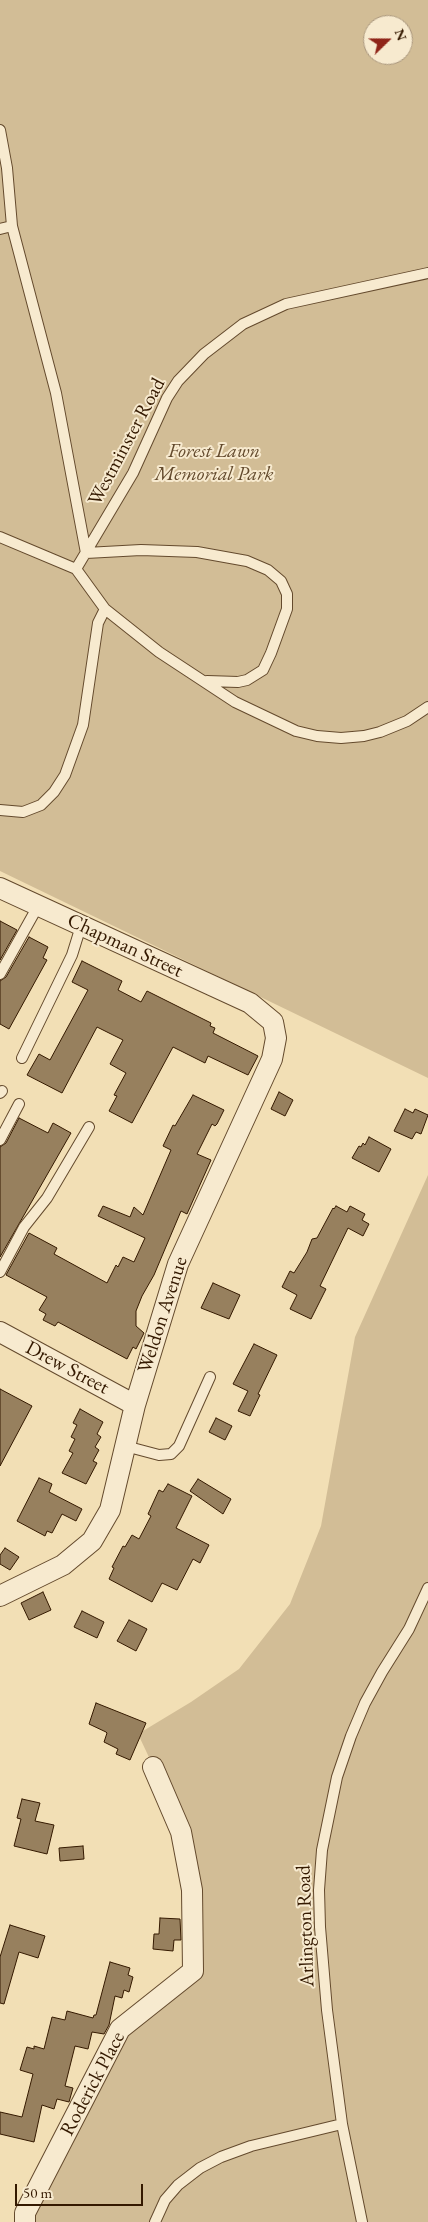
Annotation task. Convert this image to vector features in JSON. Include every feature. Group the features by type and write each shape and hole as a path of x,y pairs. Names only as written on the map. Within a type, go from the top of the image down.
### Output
{"street":[{"name":"Chapman Street","path":"0,888 250,1003"},
{"name":"Weldon Avenue","path":"0,1596 63,1565 92,1541 110,1510 135,1405 178,1264 272,1059 276,1038 273,1022 250,1003"},
{"name":"Drew Street","path":"0,1332 135,1405"},
{"name":"Roderick Place","path":"25,2222 25,2212 120,2029 194,1971 192,1890 181,1832 153,1767"}],"lane":[{"name":"Westminster Road","path":"0,130 7,168 12,226 56,393 86,553"},
{"path":"0,229 12,226"},
{"name":"Westminster Road","path":"76,569 133,473 167,398 189,367 223,337 256,316 286,304 428,273"},
{"path":"0,537 76,569 106,609 159,652 235,702 296,731 317,736 341,738 380,732 407,721 428,707"},
{"path":"86,553 141,550 197,552 247,561 268,570 281,581 287,594 287,609 263,670 246,680 238,682 204,681"},
{"path":"0,810 22,812 41,805 54,792 65,775 83,725 98,623 106,609"},
{"path":"0,974 38,906"},
{"path":"22,1058 72,955 81,926"},
{"path":"0,1140 20,1104"},
{"path":"0,1272 24,1227 47,1198 89,1127"},
{"path":"125,1446 159,1456 171,1454 179,1446 210,1377"},
{"name":"Arlington Road","path":"362,2222 342,2124 327,2010 319,1890 324,1834 337,1777 355,1728 382,1672 410,1629 428,1588"},
{"path":"155,2222 165,2200 178,2185 200,2168 221,2157 251,2146 342,2124"}],"green space":[{"name":"Forest Lawn Memorial Park","path":"0,0 428,0 428,1078 0,871"},
{"path":"428,1175 428,2222 32,2222 31,2216 124,2030 167,2003 197,1940 173,1808 138,1734 191,1702 239,1669 290,1604 321,1526 355,1337"}],"building":[{"path":"0,921 17,930 0,960"},
{"path":"29,937 48,947 43,958 47,960 9,1029 0,1024 0,981 6,977"},
{"path":"82,961 122,981 118,990 141,1002 147,991 211,1023 210,1026 215,1028 213,1033 258,1056 248,1075 208,1056 205,1063 173,1047 132,1123 109,1111 117,1096 114,1095 126,1073 110,1064 123,1040 97,1027 62,1093 27,1075 39,1054 50,1060 88,990 72,982"},
{"path":"279,1092 293,1100 285,1116 271,1109"},
{"path":"193,1095 224,1110 217,1124 215,1126 212,1124 197,1154 211,1160 187,1214 181,1211 154,1275 142,1296 136,1311 136,1326 144,1333 136,1349 133,1347 127,1359 58,1322 55,1326 43,1320 46,1314 39,1310 47,1297 6,1275 29,1233 57,1248 54,1254 107,1283 116,1265 118,1267 123,1257 134,1262 145,1238 98,1216 103,1206 130,1217 134,1207 143,1215 171,1150 163,1146 173,1125 175,1126"},
{"path":"405,1109 413,1113 415,1109 428,1115 421,1134 416,1132 412,1139 394,1131"},
{"path":"19,1118 48,1133 53,1123 71,1133 0,1257 0,1147 6,1143"},
{"path":"369,1137 391,1149 379,1172 352,1158 359,1146 361,1147 363,1143 365,1145"},
{"path":"336,1206 347,1212 350,1206 365,1214 362,1220 369,1224 363,1236 348,1228 320,1286 326,1289 311,1319 290,1309 297,1295 282,1287 290,1271 294,1273 307,1252 312,1239 317,1238 333,1208"},
{"path":"213,1283 240,1295 229,1319 201,1308"},
{"path":"254,1344 277,1355 258,1394 260,1395 250,1416 238,1411 248,1391 233,1384"},
{"path":"0,1389 32,1406 0,1466"},
{"path":"80,1409 103,1422 97,1434 101,1437 95,1447 99,1450 93,1461 97,1463 86,1484 62,1473 73,1453 69,1451 75,1439 71,1437 77,1425 73,1423"},
{"path":"216,1418 232,1426 225,1440 209,1432"},
{"path":"39,1478 52,1484 49,1492 82,1509 76,1521 62,1514 52,1533 47,1531 45,1536 17,1521"},
{"path":"198,1479 231,1499 223,1514 190,1491"},
{"path":"168,1484 192,1496 176,1528 209,1545 200,1563 193,1559 177,1590 162,1583 152,1602 109,1579 114,1568 112,1567 123,1546 125,1547 132,1535 139,1539 151,1516 148,1514 159,1490 163,1492"},
{"path":"5,1548 19,1557 10,1570 0,1564 0,1555"},
{"path":"43,1592 51,1610 29,1620 21,1603"},
{"path":"82,1611 104,1622 97,1638 74,1627"},
{"path":"129,1620 147,1629 136,1651 117,1641"},
{"path":"96,1703 146,1723 130,1760 116,1754 118,1749 104,1742 106,1732 89,1724"},
{"path":"22,1799 40,1803 35,1821 54,1825 47,1854 14,1846 21,1819 17,1818"},
{"path":"83,1846 84,1859 60,1861 59,1848"},
{"path":"160,1918 180,1919 181,1940 174,1940 173,1951 153,1949 154,1934 159,1934"},
{"path":"10,1925 45,1936 38,1958 19,1952 4,2004 0,2003 0,1957"},
{"path":"110,1962 130,1968 128,1975 133,1977 129,1992 124,1990 122,1998 115,1996 109,2025 104,2034 92,2032 88,2049 75,2046 65,2086 73,2088 69,2102 57,2099 54,2109 42,2105 34,2142 0,2134 0,2112 22,2117 33,2074 20,2070 27,2047 34,2049 34,2046 44,2049 52,2017 65,2020 67,2011 93,2018 96,2015"}]}
